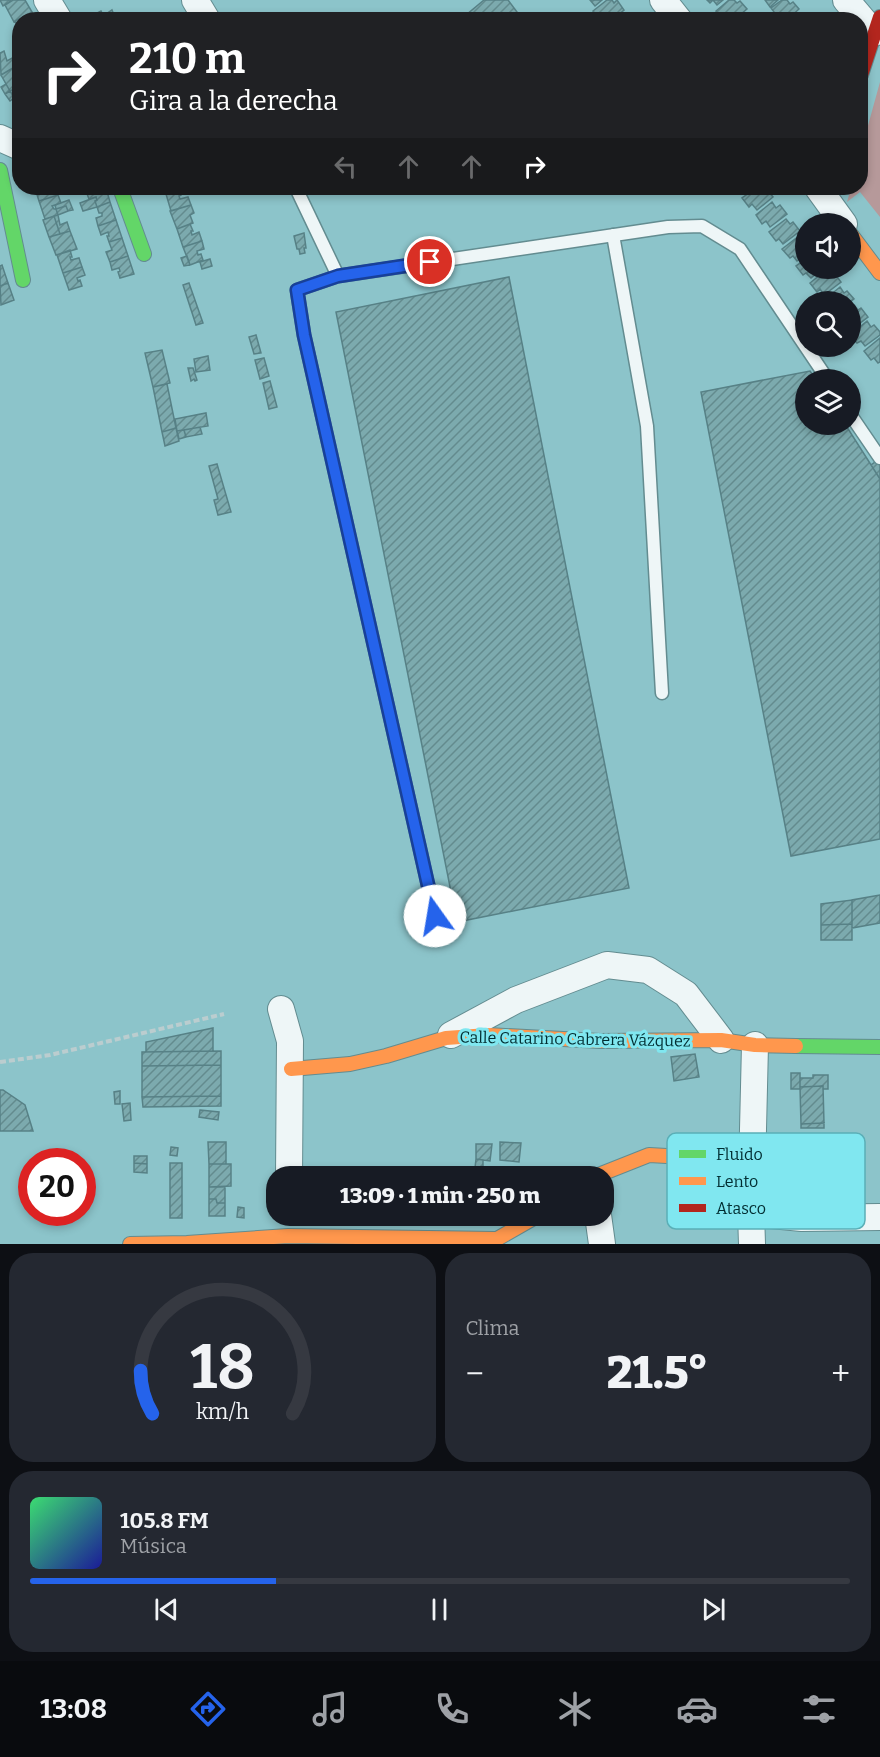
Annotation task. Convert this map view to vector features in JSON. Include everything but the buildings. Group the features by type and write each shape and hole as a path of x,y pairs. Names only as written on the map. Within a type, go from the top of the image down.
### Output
{"street":[{"path":"663,0 673,12"},
{"path":"846,0 861,12"},
{"path":"868,53 877,25"},
{"path":"0,170 24,280"},
{"path":"123,195 144,254"},
{"path":"825,195 837,213"},
{"path":"861,248 880,273"},
{"path":"446,1038 516,1000 607,965 648,970 687,994 721,1040"},
{"path":"281,1009 290,1041 289,1166"},
{"name":"Calle Catarino Cabrera Vázquez","path":"291,1069 350,1064 446,1038 488,1035 600,1041 721,1040 755,1046 880,1047"},
{"path":"754,1133 755,1046"},
{"path":"614,1169 649,1155 667,1156"},
{"path":"865,1217 880,1217"},
{"path":"130,1244 187,1244 288,1232 497,1239 520,1226"},
{"path":"600,1226 602,1244"},
{"path":"752,1229 752,1244"}],"lane":[{"path":"300,195 338,276"},
{"path":"435,916 307,346 297,290 338,276 668,227 702,226 740,249 821,369"},
{"path":"613,235 647,426 662,693"},
{"path":"861,430 880,458"}],"path":[{"path":"0,1062 50,1055 224,1014"}],"shaded area":[{"path":"880,82 880,217 862,195 868,195 868,126"},
{"path":"849,195 856,195 847,202"}],"traffic: fast":[{"path":"0,170 23,280"},
{"path":"123,195 144,254"},
{"path":"796,1046 880,1047"}],"traffic: slow":[{"path":"861,248 880,273"},
{"path":"291,1069 350,1064 446,1038 488,1035 600,1041 721,1040 755,1045 796,1046"},
{"path":"614,1169 649,1155 667,1156"},
{"path":"130,1244 187,1243 288,1236 497,1239 520,1226"}],"traffic: jam":[{"path":"868,54 880,17"}],"route":[{"path":"430,262 338,276 297,290 304,335 435,916"}]}
